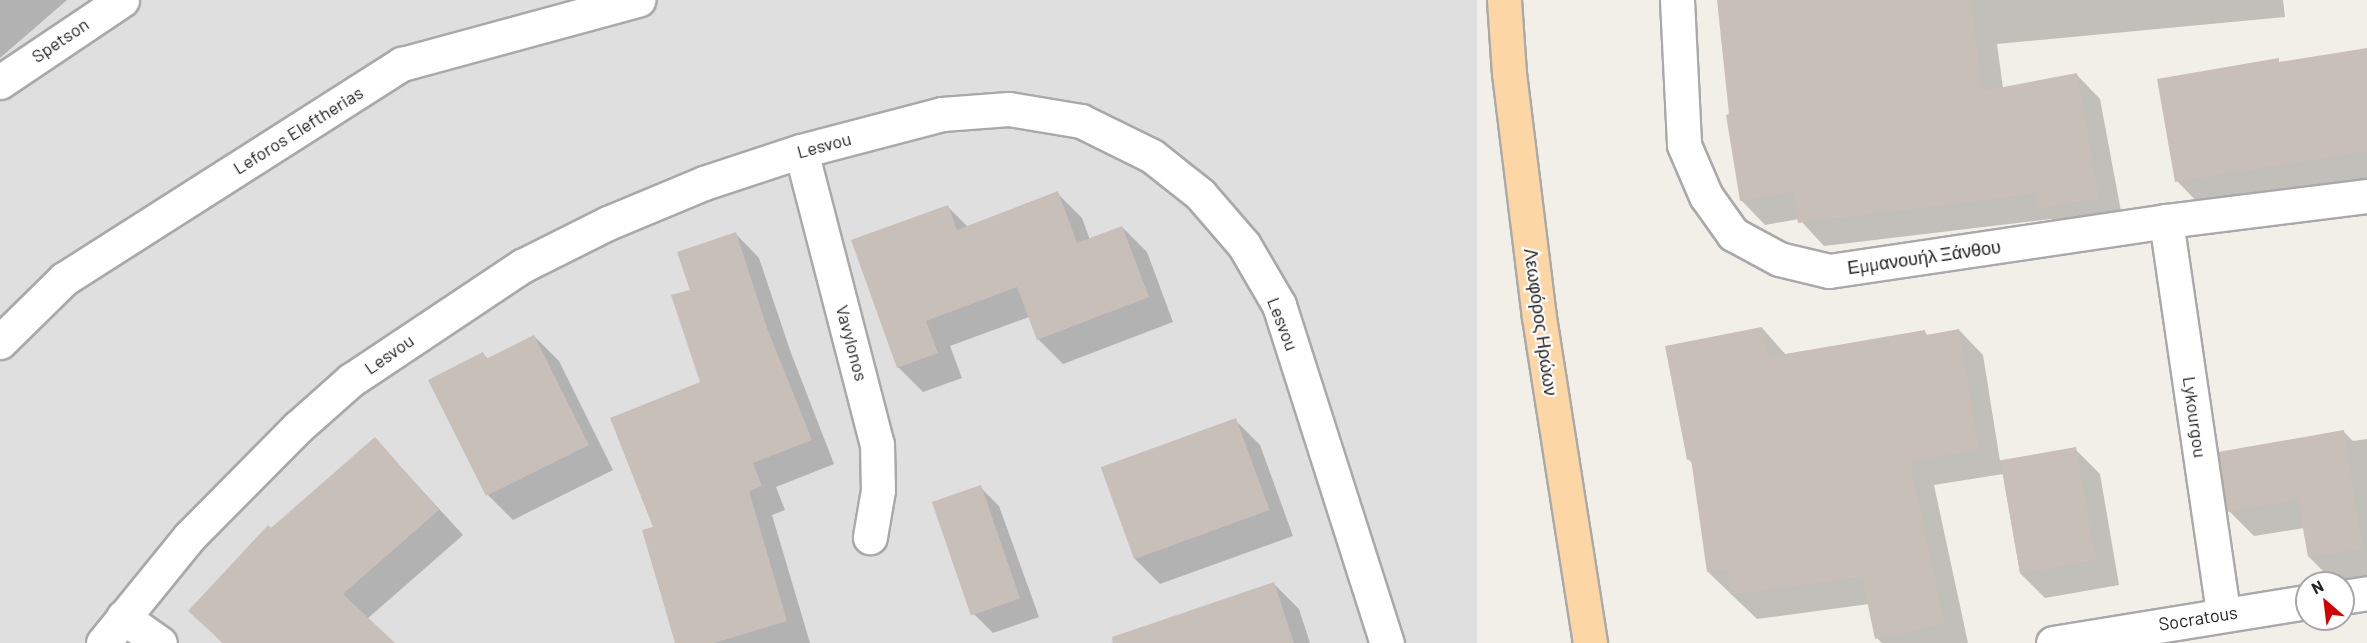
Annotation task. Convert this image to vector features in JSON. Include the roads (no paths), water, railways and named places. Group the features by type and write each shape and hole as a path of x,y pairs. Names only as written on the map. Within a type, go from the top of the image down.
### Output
{"main road":[{"name":"Λεωφόρος Ηρώων","path":"1504,0 1509,73 1539,317 1590,643"}],"street":[{"name":"Spetson","path":"0,82 122,0"},
{"name":"Leforos Eleftherias","path":"0,342 64,279 402,64 638,0"},
{"name":"Εμμανουήλ Ξάνθου","path":"1677,0 1684,145 1719,216 1733,234 1755,249 1779,259 1829,271 2166,221 2367,196"},
{"name":"Lesvou","path":"103,643 189,537 297,427 351,380 409,339 522,266 608,223 704,183 801,151 942,114 1009,109 1081,121 1152,156 1200,194 1244,245 1279,305 1387,643"},
{"name":"Vavylonos","path":"801,151 877,444 878,490 870,537"},
{"name":"Lykourgou","path":"2166,221 2223,613"},
{"name":"Socratous","path":"2053,643 2223,613 2295,604"},
{"path":"123,617 160,643"}]}
